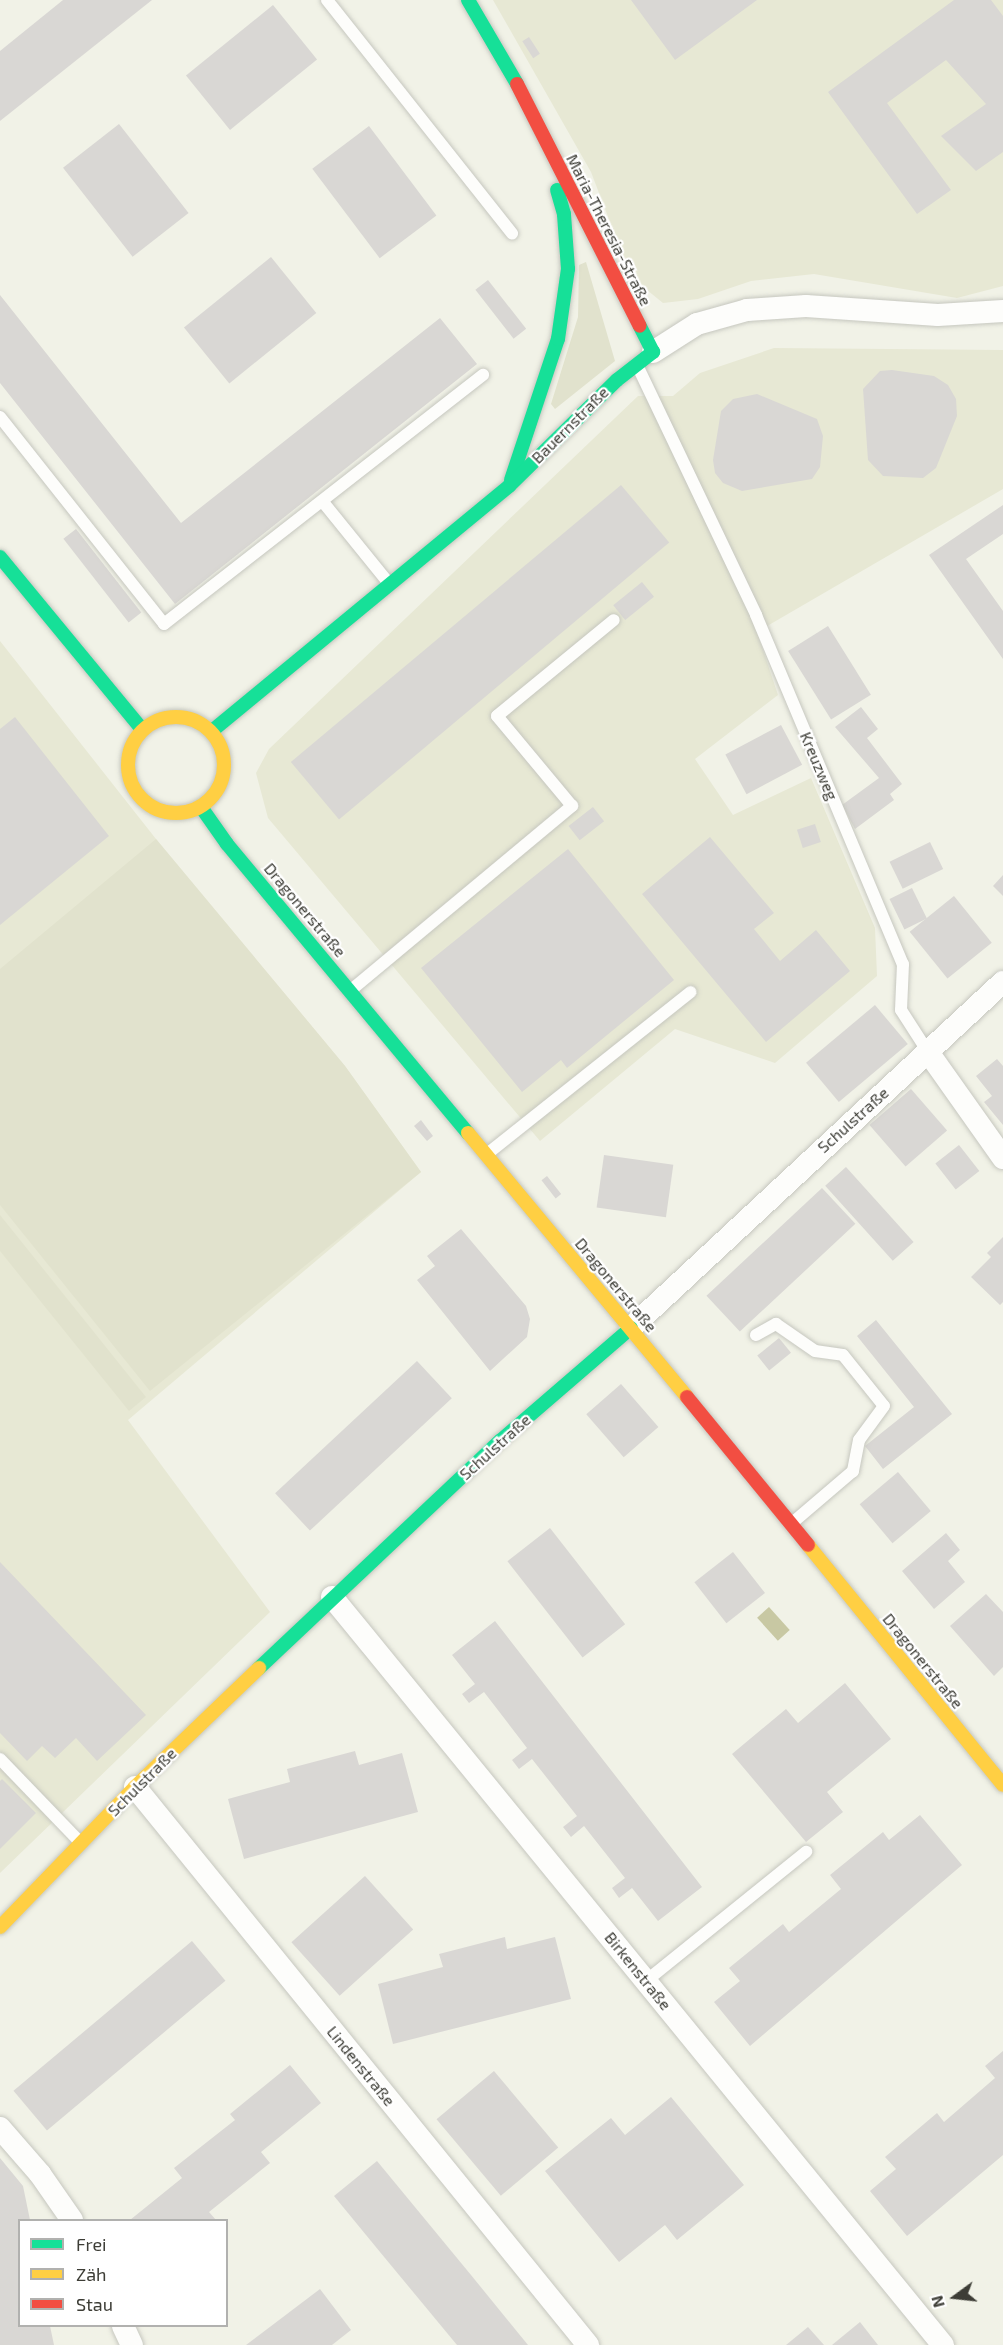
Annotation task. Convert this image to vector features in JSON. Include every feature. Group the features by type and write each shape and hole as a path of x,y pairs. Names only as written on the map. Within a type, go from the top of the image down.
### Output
{"main road":[{"name":"Maria-Theresia-Straße","path":"468,0 536,122 645,358"},
{"name":"Maria-Theresia-Straße","path":"509,486 558,339 567,270 564,213 536,122"},
{"name":"Bauernstraße","path":"212,731 388,582 509,486 645,358"},
{"path":"0,557 142,729"},
{"path":"165,717 194,718 212,731 225,761 219,788 201,807 176,814 148,806 129,780 129,750 142,729 165,717"},
{"name":"Dragonerstraße","path":"201,807 227,844 631,1328 1003,1785"},
{"name":"Schulstraße","path":"0,1927 135,1787 332,1597 500,1441 631,1328"}],"street":[{"name":"Bauernstraße","path":"645,358 697,324 747,310 806,306 938,315 1003,311"},
{"name":"Schulstraße","path":"631,1328 1003,982"},
{"name":"Kreuzweg","path":"928,1052 1003,1158"},
{"name":"Birkenstraße","path":"332,1597 944,2345"},
{"name":"Lindenstraße","path":"135,1787 588,2345"},
{"path":"0,2128 40,2174 71,2219"},
{"path":"124,2327 132,2345"}],"lane":[{"path":"327,0 512,233"},
{"name":"Kreuzweg","path":"645,358 903,964 901,1010 928,1052"},
{"path":"0,417 164,624 483,375"},
{"path":"323,502 388,582"},
{"path":"351,990 572,806 497,716 614,620"},
{"path":"486,1155 692,992"},
{"path":"756,1335 776,1324 815,1351 843,1355 884,1407 859,1440 853,1471 790,1524"},
{"path":"0,1759 81,1843"},
{"path":"646,1981 806,1852"}],"shaded area":[{"path":"493,0 1003,0 1003,286 957,298 814,274 751,281 698,299 663,303 631,277 591,172"},
{"path":"586,262 615,361 555,409 551,404 578,317 579,265"},
{"path":"774,348 1003,350 1003,489 757,632 778,695 695,759 733,815 811,778 875,928 877,976 775,1063 675,1029 540,1141 268,818 256,773 269,749 638,396 673,396 700,373"},
{"path":"0,641 156,839 345,1066 421,1172 128,1420 270,1612 0,1873"},
{"path":"156,839 345,1066 421,1172 150,1391 0,1205 0,969"},
{"path":"0,1215 146,1397 129,1411 0,1251"},
{"path":"769,1607 790,1630 778,1641 757,1618"}],"building":[{"path":"63,0 152,0 0,121 0,51"},
{"path":"631,0 757,0 675,60"},
{"path":"954,0 991,0 1003,16 1003,152 976,171 941,136 986,104 946,60 887,103 951,190 917,214 828,92"},
{"path":"273,5 317,59 230,130 186,75"},
{"path":"529,37 540,54 533,58 522,41"},
{"path":"119,124 189,213 133,257 63,168"},
{"path":"369,126 436,215 380,258 312,169"},
{"path":"271,257 316,313 229,383 184,327"},
{"path":"488,280 526,329 514,339 475,290"},
{"path":"0,295 181,523 440,318 477,364 175,604 0,383"},
{"path":"892,370 934,376 948,385 956,399 957,416 936,468 923,478 883,476 868,460 863,389 880,371"},
{"path":"757,394 817,419 823,436 820,467 812,479 742,491 723,483 715,473 713,460 721,411 733,399"},
{"path":"621,485 669,542 339,819 291,762"},
{"path":"1003,505 1003,534 966,559 1003,611 1003,659 929,555"},
{"path":"76,529 141,613 129,622 63,539"},
{"path":"642,582 654,597 625,620 613,605"},
{"path":"828,626 871,695 831,720 788,651"},
{"path":"861,707 878,729 867,738 902,784 890,794 894,800 855,829 842,805 879,778 835,727"},
{"path":"15,717 109,836 0,925 0,729"},
{"path":"781,725 802,765 747,794 725,755"},
{"path":"593,807 604,821 580,840 569,826"},
{"path":"815,824 821,842 803,848 797,830"},
{"path":"710,837 774,913 754,929 780,961 816,930 850,971 766,1042 642,894"},
{"path":"930,842 943,869 903,889 890,862"},
{"path":"568,849 674,980 567,1068 561,1060 522,1092 421,968"},
{"path":"1003,875 1003,896 993,886"},
{"path":"912,888 927,919 904,930 890,899"},
{"path":"954,896 992,943 947,979 910,932"},
{"path":"875,1005 908,1044 839,1102 806,1063"},
{"path":"997,1059 1003,1066 1003,1125 984,1102 992,1096 976,1076"},
{"path":"911,1089 947,1131 906,1167 869,1125"},
{"path":"421,1120 433,1136 427,1141 414,1126"},
{"path":"959,1145 979,1171 956,1189 935,1163"},
{"path":"604,1155 673,1165 666,1217 597,1207"},
{"path":"846,1167 914,1242 893,1261 825,1186"},
{"path":"547,1176 561,1194 556,1198 541,1180"},
{"path":"822,1188 855,1224 740,1332 706,1296"},
{"path":"461,1229 526,1306 530,1319 527,1337 490,1371 417,1280 435,1266 427,1256"},
{"path":"1003,1237 1003,1302 1000,1305 971,1277 991,1257 987,1253"},
{"path":"876,1320 952,1414 883,1469 865,1446 914,1407 857,1336"},
{"path":"779,1338 791,1353 769,1370 757,1356"},
{"path":"417,1361 452,1398 310,1531 275,1493"},
{"path":"621,1384 658,1427 624,1457 586,1414"},
{"path":"898,1472 931,1511 892,1543 860,1504"},
{"path":"550,1528 625,1624 583,1657 507,1561"},
{"path":"946,1533 960,1550 948,1561 965,1582 934,1609 902,1571"},
{"path":"733,1552 765,1593 726,1623 694,1582"},
{"path":"0,1562 146,1715 97,1761 76,1738 55,1758 42,1746 27,1761 0,1733"},
{"path":"986,1594 1003,1612 1003,1667 994,1676 950,1626"},
{"path":"495,1621 702,1887 658,1921 632,1888 619,1898 612,1888 625,1878 584,1826 571,1837 563,1827 577,1816 532,1759 519,1769 512,1760 527,1748 484,1692 469,1703 462,1694 475,1684 452,1655"},
{"path":"845,1683 891,1739 827,1792 843,1812 806,1842 732,1754 786,1709 798,1723"},
{"path":"355,1751 359,1765 402,1753 418,1812 244,1859 228,1799 290,1782 287,1769"},
{"path":"2,1779 36,1813 0,1849 0,1781"},
{"path":"920,1815 962,1865 750,2046 714,2002 740,1981 729,1968 783,1924 789,1932 841,1889 830,1875 883,1832 889,1840"},
{"path":"365,1876 413,1930 340,1996 291,1942"},
{"path":"505,1937 507,1949 555,1937 571,1999 393,2044 378,1984 443,1967 439,1954"},
{"path":"192,1941 225,1981 47,2131 14,2091"},
{"path":"1003,2051 1003,2155 907,2236 870,2191 896,2169 885,2157 937,2113 944,2122 995,2078 985,2066"},
{"path":"290,2065 321,2103 261,2152 270,2163 209,2212 215,2219 131,2219 182,2178 174,2168 235,2120 230,2114"},
{"path":"494,2071 558,2148 501,2196 437,2119"},
{"path":"671,2097 744,2185 677,2240 665,2225 619,2262 545,2171 611,2118 625,2135"},
{"path":"0,2158 23,2186 30,2219 18,2219 18,2327 50,2327 54,2345 0,2345"},
{"path":"377,2161 528,2345 457,2345 334,2196"},
{"path":"320,2289 351,2330 332,2345 246,2345"},
{"path":"860,2322 878,2345 832,2345"},
{"path":"808,2327 824,2345 786,2345"}],"traffic: fast":[{"path":"468,0 517,84"},
{"path":"511,480 558,339 568,269 564,214 557,190"},
{"path":"212,731 509,486 617,380 653,352 640,326"},
{"path":"0,557 142,729"},
{"path":"201,807 227,844 468,1133"},
{"path":"259,1668 500,1441 631,1328"}],"traffic: slow":[{"path":"176,717 194,721 210,731 220,747 224,765 220,783 210,799 194,809 176,813 158,809 142,799 132,783 128,765 132,747 142,731 158,721 176,717"},
{"path":"468,1133 687,1397"},
{"path":"808,1545 1003,1785"},
{"path":"0,1927 135,1787 259,1668"}],"traffic: jam":[{"path":"517,84 640,326"},
{"path":"687,1397 808,1545"}]}
